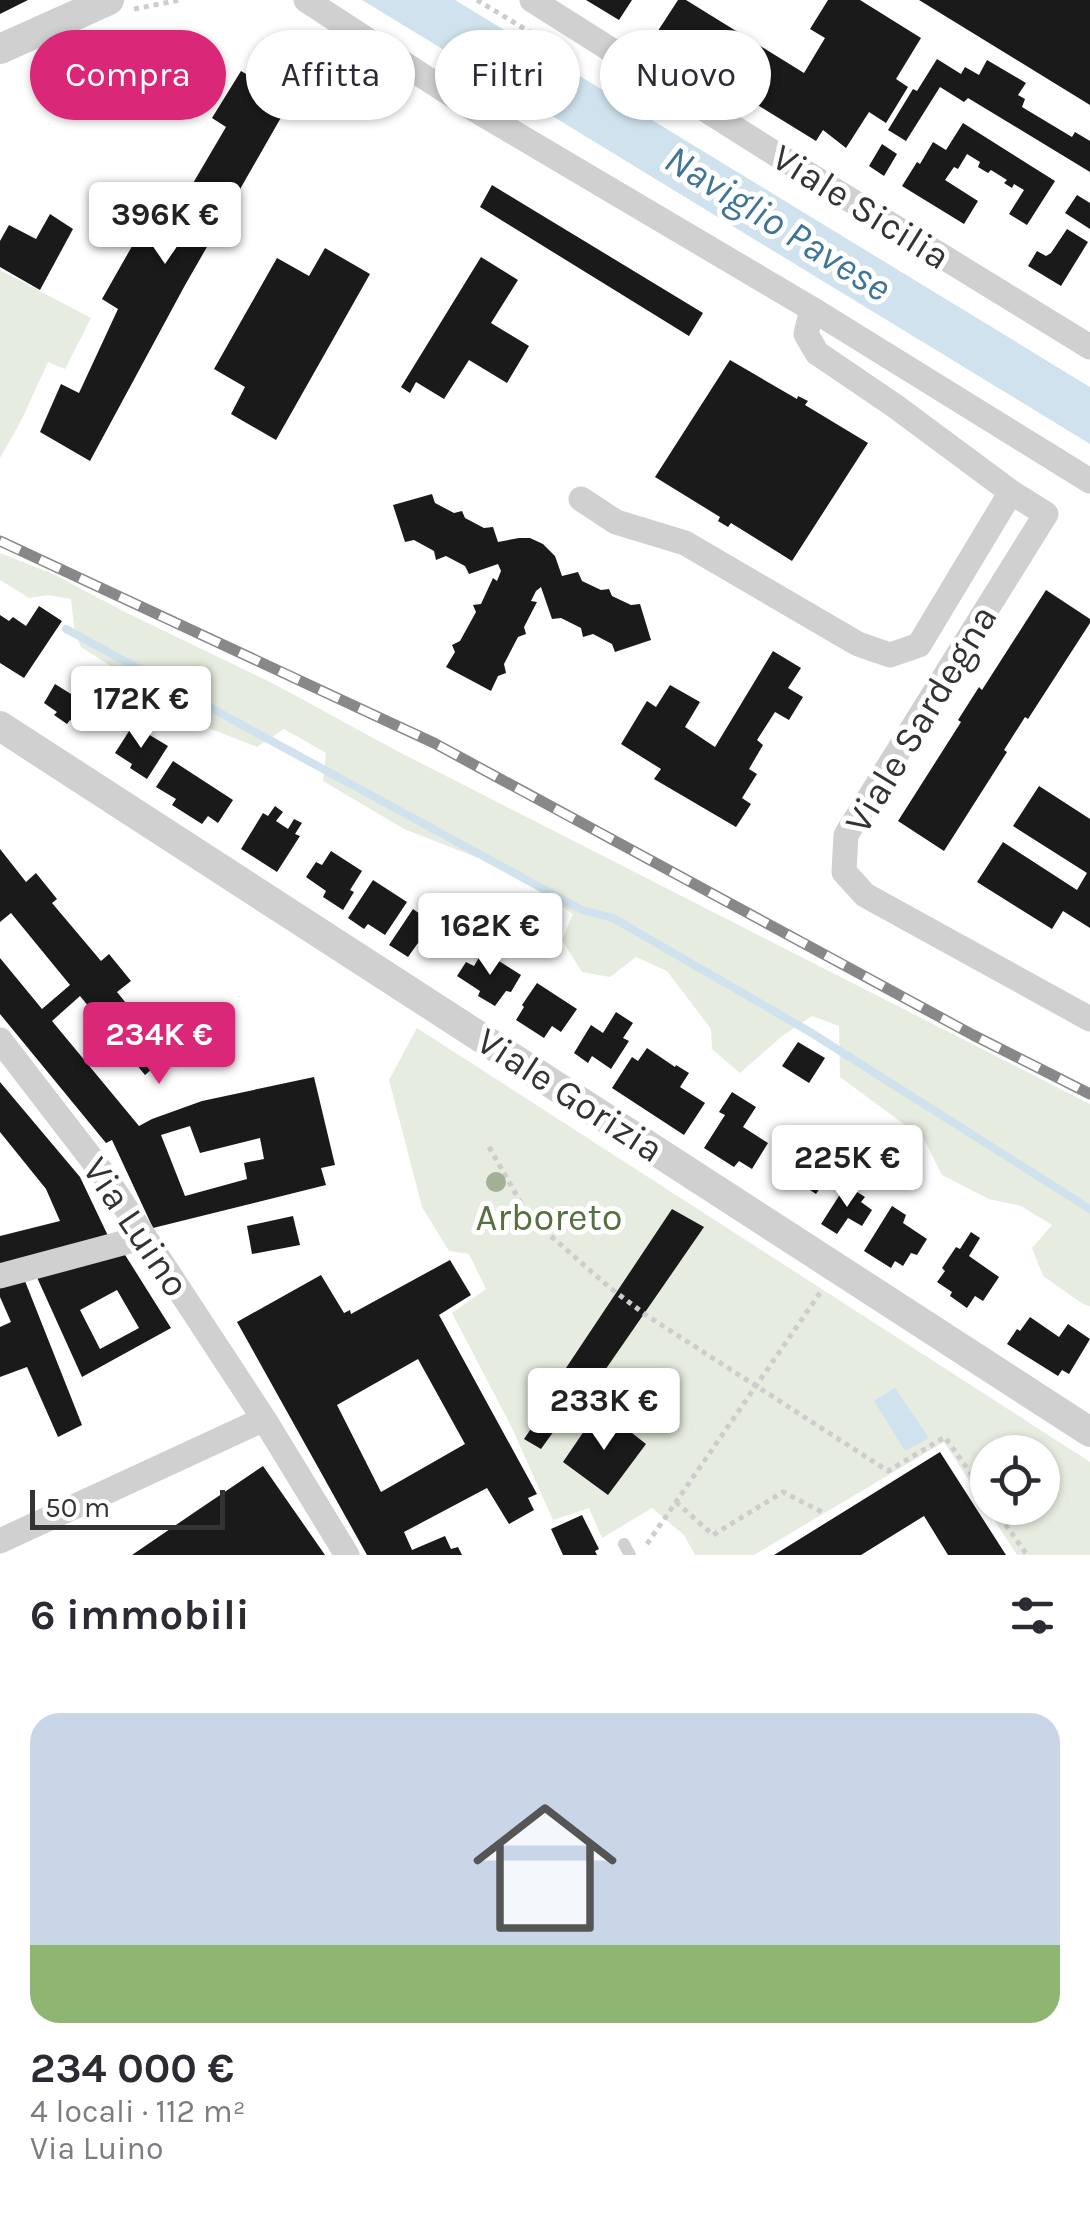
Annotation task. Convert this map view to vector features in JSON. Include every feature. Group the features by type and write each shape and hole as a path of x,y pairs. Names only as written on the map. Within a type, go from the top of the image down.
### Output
{"street":[{"path":"28,36 62,0"},
{"path":"0,49 109,0"},
{"path":"306,0 472,108 812,309 1090,480"},
{"name":"Viale Sicilia","path":"532,0 1090,346"},
{"name":"Viale Sardegna","path":"812,309 806,334 818,353 1046,514 846,835 844,872 865,894 1090,1019"},
{"name":"Viale Sardegna","path":"581,499 616,522 685,542 858,644 890,655 919,645 1012,492"},
{"name":"Viale Gorizia","path":"0,726 1090,1432"},
{"name":"Via Luino","path":"0,1040 104,1175 348,1555"},
{"path":"0,1276 145,1237"},
{"path":"0,1541 264,1419"}],"path":[{"path":"489,1146 529,1217 646,1316 888,1471 946,1437 970,1472"},
{"path":"640,1555 820,1293"},
{"path":"676,1502 713,1535 783,1492 824,1513"},
{"path":"1006,1525 1026,1555"}],"green space":[{"path":"0,270 91,318 65,369 48,362 0,458"},
{"path":"0,553 53,574 274,684 397,751 1090,1104 1090,1306 1043,1276 1032,1248 1052,1225 1021,1206 989,1199 942,1175 924,1139 840,1077 839,1026 812,1016 740,1073 712,1049 711,1029 667,971 636,957 610,977 582,972 562,940 573,914 507,869 404,829 323,781 326,753 284,729 257,747 206,727 81,647 75,634 71,599 48,595 29,598 0,580"},
{"name":"Arboreto","path":"417,1028 1048,1435 970,1435 970,1482 944,1442 754,1555 695,1555 684,1535 652,1508 602,1538 589,1508 553,1520 512,1428 452,1313 486,1289 469,1254 449,1251 422,1207 389,1080"},
{"path":"1060,1443 1090,1462 1090,1555 1017,1555 998,1525 1060,1525"}],"water":[{"path":"362,0 455,0 504,30 435,30 435,45"},
{"name":"Naviglio Pavese","path":"580,76 600,88 600,120 652,120 1090,387 1090,444 559,120 580,120"},
{"path":"895,1388 929,1438 905,1451 874,1401"}],"building":[{"path":"0,0 28,0 0,14"},
{"path":"586,0 632,0 619,20"},
{"path":"678,0 686,0 734,30 658,30"},
{"path":"828,0 860,0 921,38 896,79 908,87 886,123 869,112 846,148 823,130 816,141 771,113 771,53 804,73 825,38 810,29"},
{"path":"919,0 1090,0 1090,105"},
{"path":"937,59 961,74 965,67 979,75 987,60 1026,83 1018,95 1025,99 1022,107 1072,137 1075,132 1090,141 1090,172 968,98 964,102 940,87 906,141 888,130"},
{"path":"241,71 246,74 246,120 280,120 90,461 40,432 61,384 79,393 118,309 102,299 160,197 179,207 226,127 215,120 226,120 226,95"},
{"path":"963,123 1055,181 1027,225 1009,214 1024,190 1014,184 1012,188 991,170 988,173 978,167 980,162 967,154 945,180 978,201 964,224 902,186 933,142 946,150"},
{"path":"882,144 897,154 884,176 869,166"},
{"path":"492,185 703,313 689,336 480,207"},
{"path":"1077,195 1090,203 1090,229 1065,213"},
{"path":"50,214 73,229 40,290 0,267 0,241 9,225 36,239"},
{"path":"1067,229 1088,242 1061,286 1028,266 1037,251 1046,256 1051,253"},
{"path":"325,248 370,274 276,440 231,414 245,387 214,369 277,258 309,276"},
{"path":"481,257 518,280 491,323 529,346 507,383 469,360 444,399 416,382 410,393 401,387"},
{"path":"730,360 797,399 798,396 808,401 805,405 868,443 792,561 731,523 728,527 718,521 720,517 655,477"},
{"path":"432,494 435,503 454,513 462,511 465,518 484,528 493,527 498,542 530,538 543,544 555,556 562,576 578,572 582,581 601,590 609,589 612,596 631,605 640,604 651,640 615,652 612,644 593,634 583,637 581,628 561,618 552,619 541,587 531,601 537,602 524,627 526,634 518,637 504,664 506,673 498,676 491,691 446,667 455,652 452,645 460,641 476,612 473,605 481,604 493,578 497,581 501,571 498,564 469,574 465,566 446,556 436,560 434,551 414,540 405,542 393,505"},
{"path":"1046,590 1090,619 1090,623 1028,719 1025,717 944,851 898,821 979,687 982,690"},
{"path":"39,606 62,621 24,678 0,663 0,615 9,621 13,617 26,626"},
{"path":"773,651 801,668 788,688 803,697 789,720 775,712 757,740 763,745 749,769 757,774 742,798 751,804 736,827 654,779 661,769 621,744 647,701 656,707 670,685 700,702 685,727 715,747"},
{"path":"55,684 71,694 75,688 85,695 82,702 97,711 84,730 70,720 67,724 44,703"},
{"path":"133,725 168,746 147,779 115,753"},
{"path":"173,761 233,800 218,823 208,816 202,824 172,805 176,799 156,787"},
{"path":"1039,786 1090,819 1090,928 1063,911 1052,929 977,882 1003,842 1077,890 1087,873 1013,826"},
{"path":"275,806 283,812 276,821 288,829 294,819 302,823 295,834 300,836 277,872 241,849 263,813 268,816"},
{"path":"0,849 26,882 36,873 57,899 52,903 101,961 109,954 131,981 117,992 168,1055 145,1075 80,996 52,1021 139,1126 202,1101 314,1077 335,1165 321,1168 326,1185 153,1228 112,1140 106,1143 0,1014 0,958 42,1009 70,985 11,913 0,922","holes":["190,1126 200,1153 260,1138 264,1159 244,1163 247,1179 185,1196 161,1135"]},
{"path":"331,851 362,871 343,910 323,897 326,891 306,877 316,862 322,865"},
{"path":"373,880 407,902 385,935 368,924 364,929 348,918"},
{"path":"413,909 452,928 435,955 418,943 408,957 389,945"},
{"path":"483,951 521,975 511,992 506,991 495,1006 457,976 466,962 474,966"},
{"path":"537,983 577,1009 561,1032 552,1026 544,1038 516,1020"},
{"path":"616,1012 633,1023 623,1038 629,1041 611,1069 592,1056 588,1063 574,1053 591,1025 603,1033"},
{"path":"798,1042 825,1058 809,1083 782,1066"},
{"path":"647,1048 689,1073 680,1087 705,1103 684,1135 612,1088 632,1057 638,1061"},
{"path":"0,1082 80,1177 110,1240 0,1269 0,1236 60,1221 46,1189 0,1132"},
{"path":"732,1092 756,1107 743,1127 768,1143 752,1169 739,1161 734,1167 704,1148 725,1115 719,1112"},
{"path":"800,1137 837,1162 816,1194 795,1180 790,1187 775,1178"},
{"path":"846,1185 865,1197 861,1202 872,1210 862,1226 848,1218 837,1234 821,1224"},
{"path":"892,1206 906,1215 903,1223 927,1239 917,1255 911,1253 903,1266 895,1261 891,1268 864,1251"},
{"path":"672,1209 704,1227 592,1389 564,1371"},
{"path":"293,1216 300,1245 252,1254 247,1226"},
{"path":"971,1232 980,1238 969,1256 999,1277 983,1301 975,1296 967,1308 937,1282 956,1247 960,1249"},
{"path":"122,1250 171,1328 82,1377 35,1273","holes":["117,1290 139,1328 100,1349 80,1310"]},
{"path":"450,1260 471,1295 439,1315 537,1494 528,1498 534,1510 509,1524 487,1488 404,1532 412,1550 445,1536 451,1549 458,1547 462,1555 367,1555 237,1322 321,1275 344,1313 350,1310 351,1314","holes":["418,1359 465,1444 381,1492 337,1405"]},
{"path":"23,1276 82,1425 58,1437 27,1367 0,1377 0,1327 11,1322 0,1297 0,1283"},
{"path":"1030,1317 1059,1337 1068,1324 1090,1339 1069,1374 1062,1370 1058,1376 1007,1344"},
{"path":"562,1383 579,1396 541,1449 524,1439"},
{"path":"597,1412 646,1444 608,1495 563,1462"},
{"path":"940,1452 970,1499 970,1525 987,1525 1006,1555 948,1555 924,1516 861,1555 774,1555"},
{"path":"263,1466 325,1555 132,1555 192,1514"},
{"path":"582,1515 599,1549 595,1551 597,1555 563,1555 551,1529"}],"waterway":[{"path":"66,629 582,910 613,918 810,1032 1090,1209"}],"railway":[{"path":"0,541 434,743 973,1035 1090,1094"}]}
